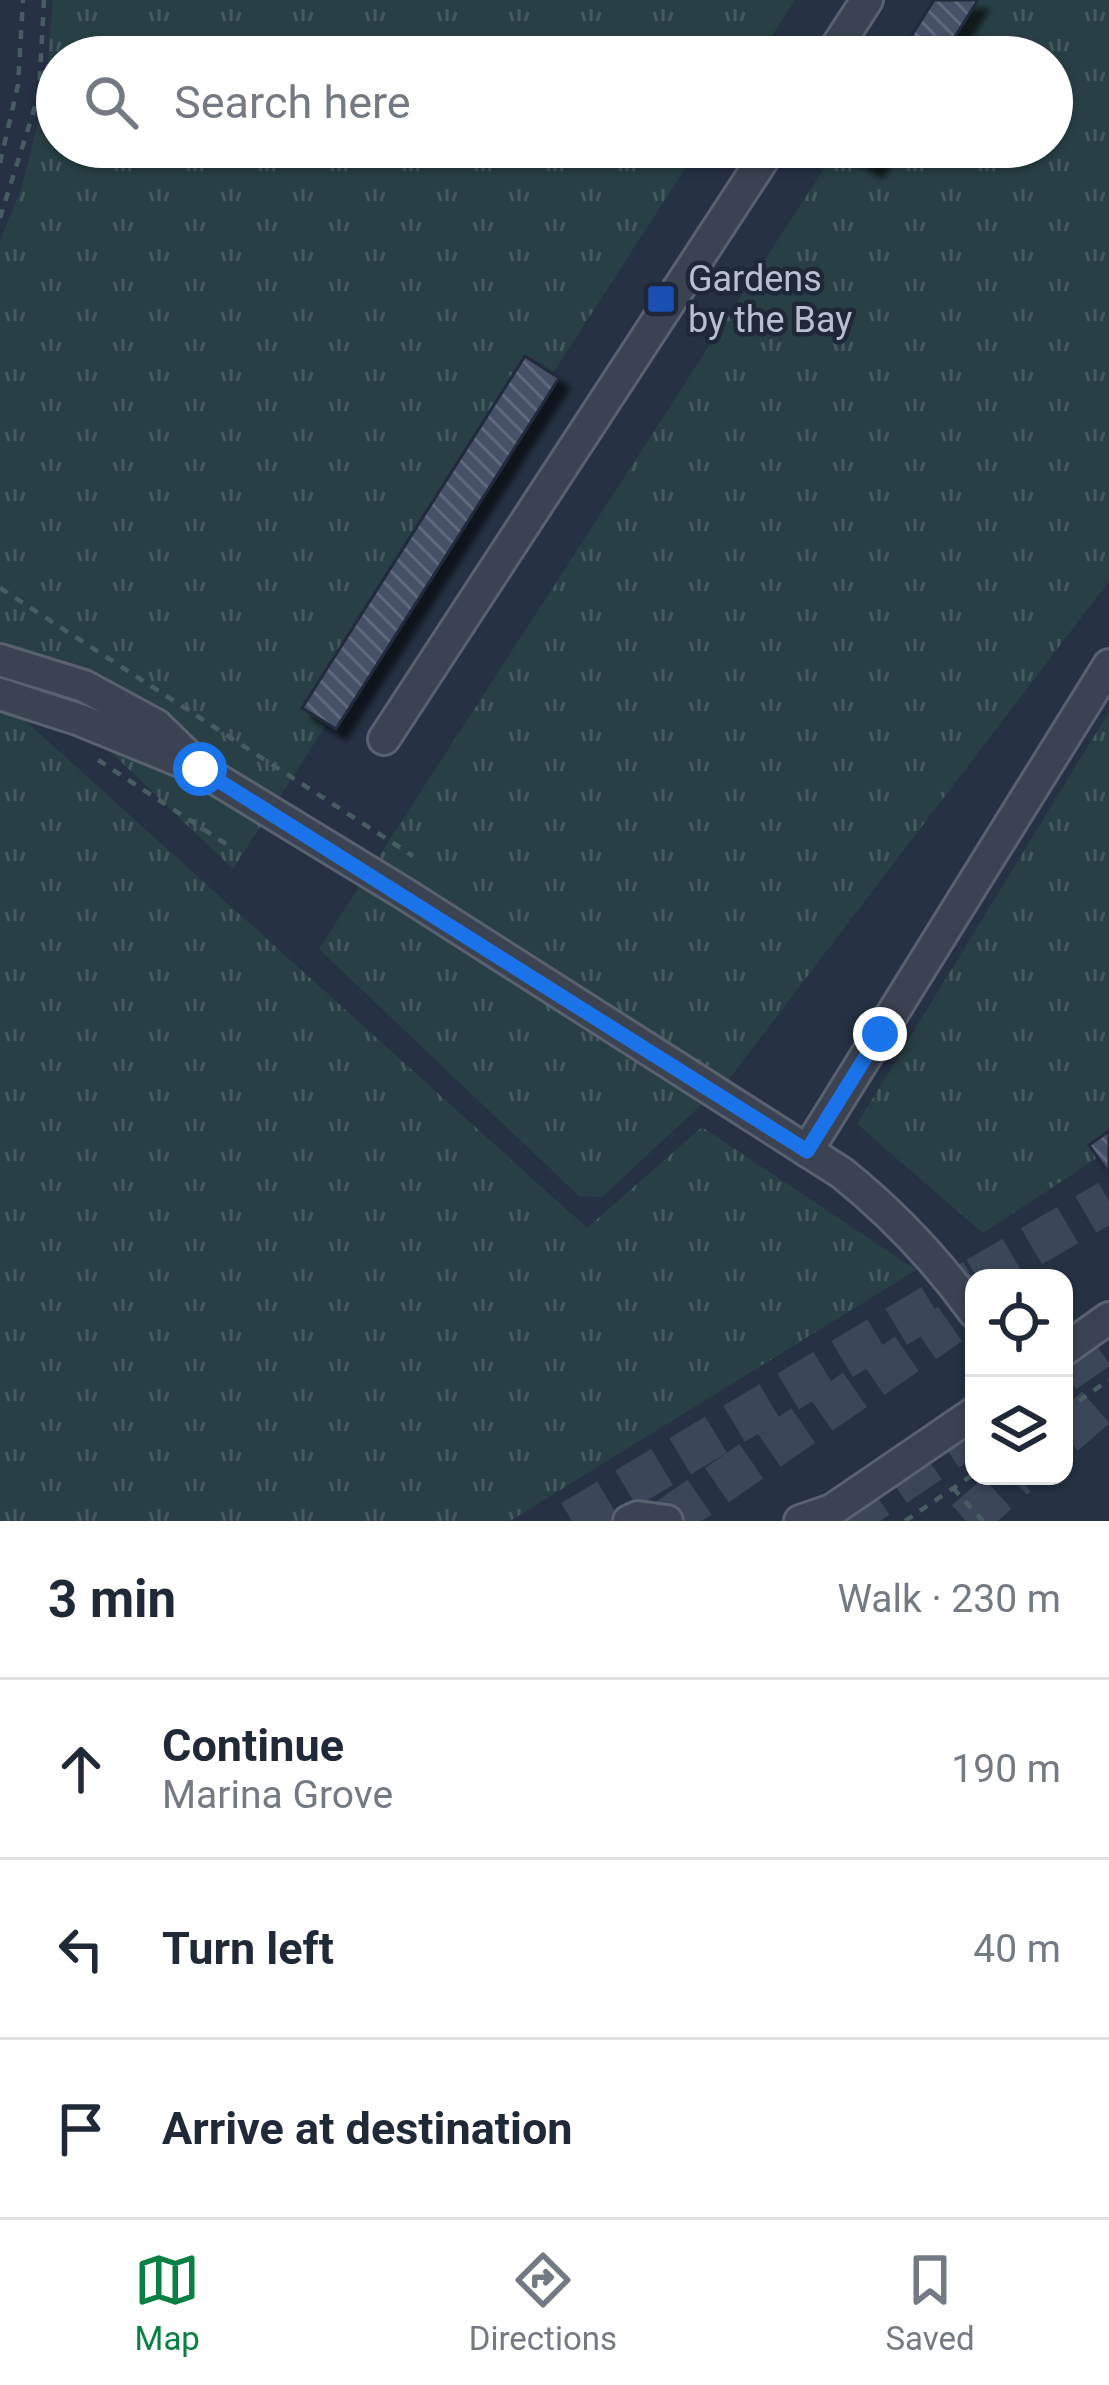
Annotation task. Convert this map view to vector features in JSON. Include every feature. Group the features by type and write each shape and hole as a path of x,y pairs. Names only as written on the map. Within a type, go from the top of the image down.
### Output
{"street":[{"path":"844,36 867,0"},
{"path":"384,739 757,168"},
{"path":"0,660 84,686 156,725 200,769"},
{"path":"807,1151 1109,665"},
{"path":"0,694 60,712 200,769 807,1151 893,1214 965,1300"},
{"path":"1073,1344 1109,1318"},
{"path":"800,1521 829,1516 965,1419"},
{"path":"629,1521 638,1517 667,1521"}],"path":[{"path":"0,163 18,85 23,0"},
{"path":"42,36 44,0"},
{"path":"0,218 36,104"},
{"path":"0,588 413,856"},
{"path":"92,756 226,844"},
{"path":"1073,1405 1109,1380"},
{"path":"905,1521 965,1480"},
{"path":"953,1488 983,1521"}],"green space":[{"path":"53,0 795,0 772,36 50,36"},
{"path":"936,0 1109,0 1109,581 729,1079 602,1197 579,1196 319,949 824,168 1073,168 1073,36 912,36"},
{"path":"36,131 36,168 685,168 233,869 0,646 0,241 21,189"},
{"path":"0,698 587,1228 702,1127 916,1270 510,1521 0,1521"},
{"path":"1109,712 1109,1150 983,1233 857,1124"}],"building":[{"path":"934,0 978,0 955,36 911,36"},
{"path":"525,356 559,378 336,729 302,708"},
{"path":"1109,1131 1109,1171 1108,1172 1089,1145"}],"tunnel":[{"path":"992,1269 1109,1201"},
{"path":"572,1521 965,1285"},
{"path":"665,1521 950,1324"},
{"path":"1073,1366 1109,1341"},
{"path":"1073,1427 1109,1396"},
{"path":"843,1521 965,1438"},
{"path":"966,1521 1007,1485"}],"place":[{"name":"Gardens by the Bay","path":"661,299"}],"route":[{"path":"200,769 807,1151 880,1034"}]}
